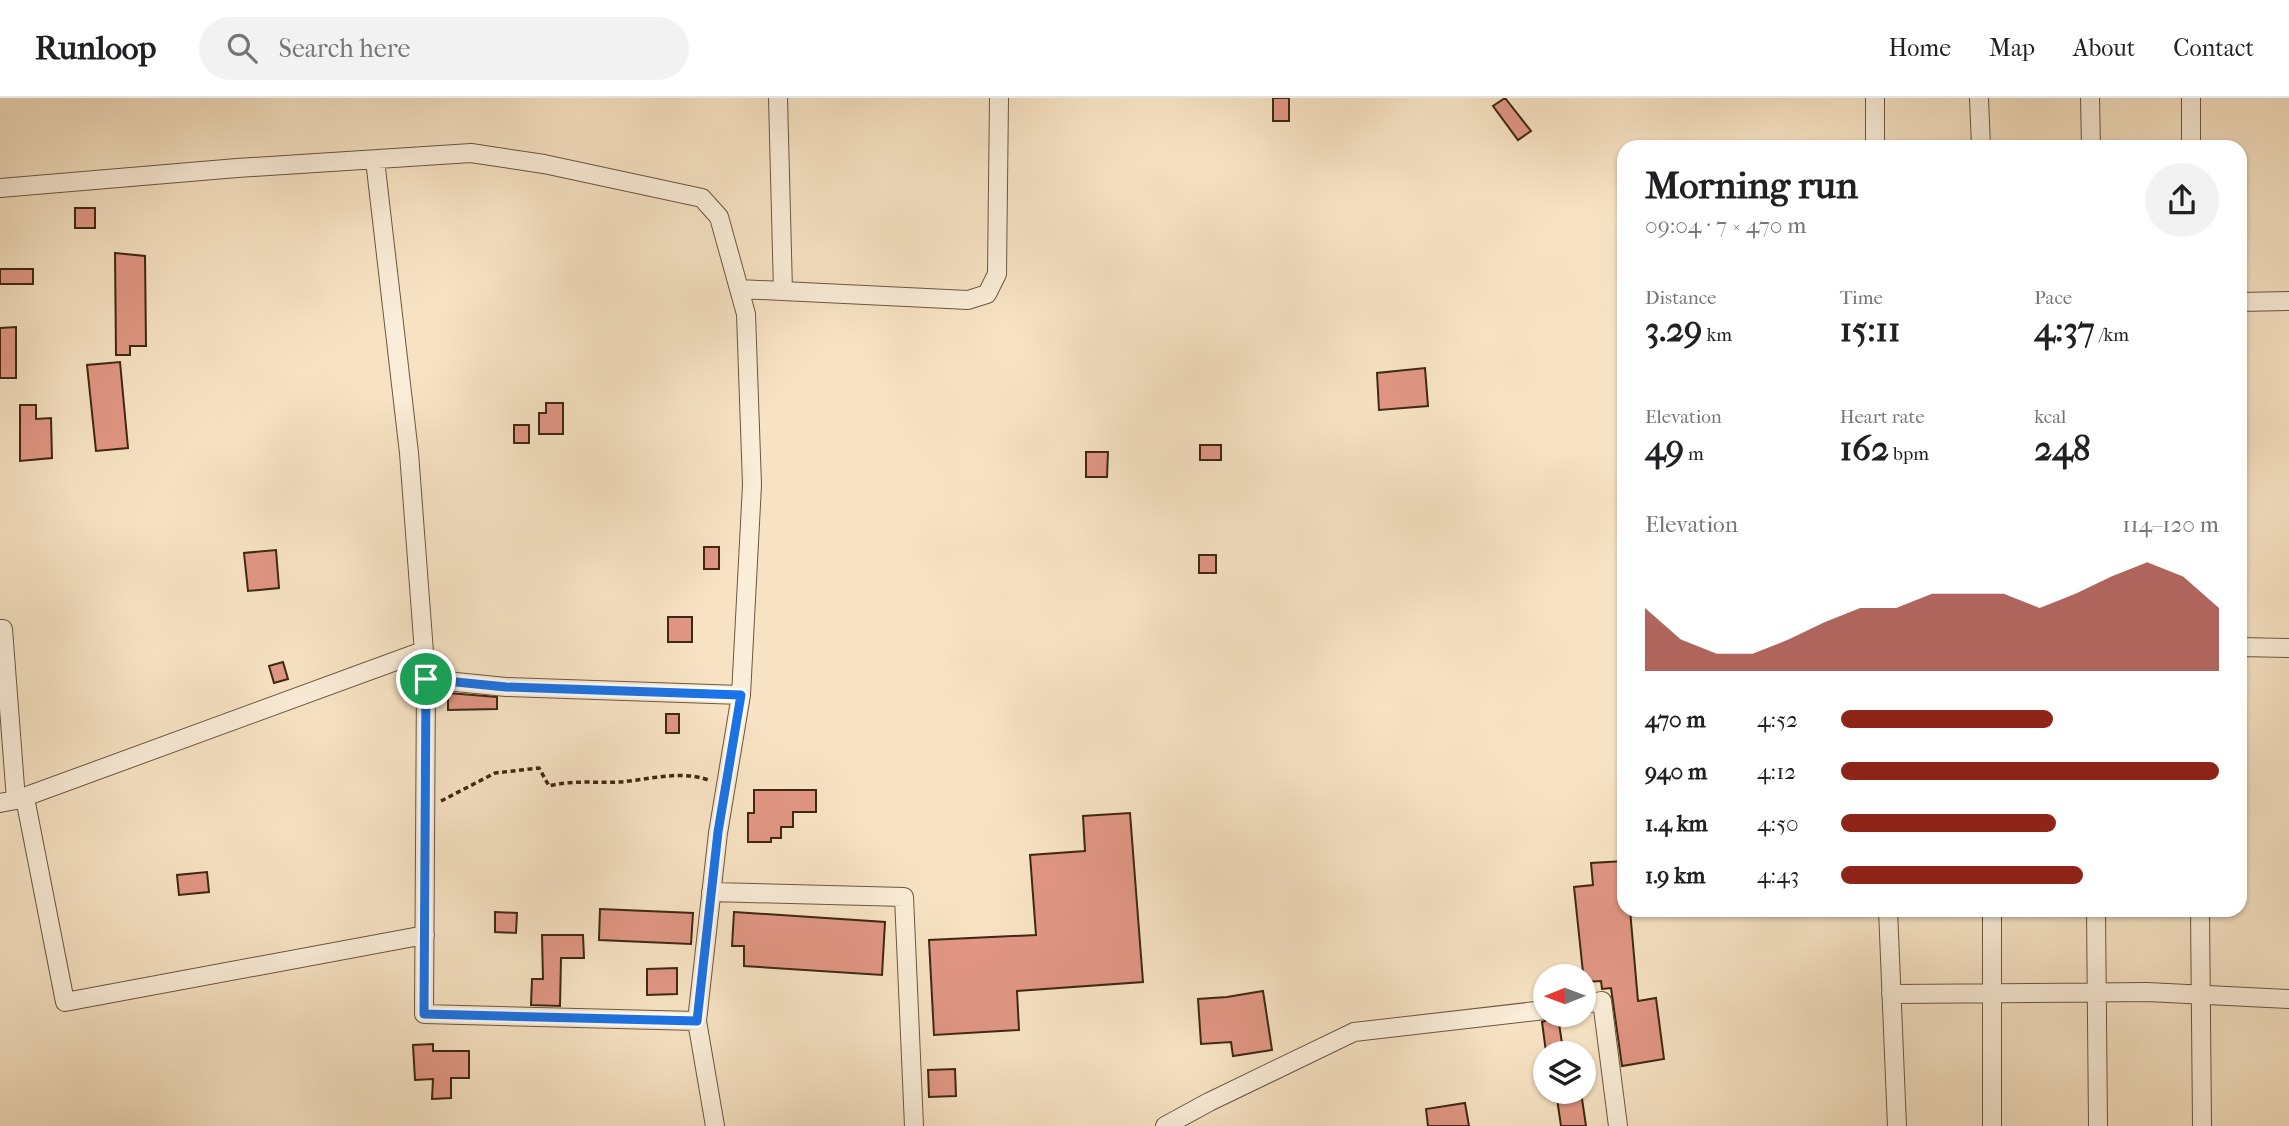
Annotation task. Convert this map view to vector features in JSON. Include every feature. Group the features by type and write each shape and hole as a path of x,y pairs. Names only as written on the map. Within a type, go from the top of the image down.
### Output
{"street":[{"path":"778,98 783,291"},
{"path":"739,289 968,300 988,294 997,274 999,98"},
{"path":"1875,98 1875,140"},
{"path":"1979,98 1981,140"},
{"path":"2090,98 2091,140"},
{"path":"2190,98 2191,140"},
{"path":"0,188 237,168 471,153 544,164 702,198 719,217 746,314 752,485 741,695 725,787 697,1021 715,1126"},
{"path":"375,160 409,453 426,679 424,1014 697,1021"},
{"path":"2247,302 2289,301"},
{"path":"0,629 3,629 14,800 65,1002 425,936"},
{"path":"2247,648 2289,648"},
{"path":"14,800 424,651"},
{"path":"426,679 506,687 741,695"},
{"path":"711,892 904,897 914,1126"},
{"path":"1888,917 1897,1126"},
{"path":"1992,917 1992,1126"},
{"path":"2096,917 2098,1126"},
{"path":"2200,917 2202,1126"},
{"path":"1891,994 2098,992 2289,999"},
{"path":"1596,1002 1602,1001 1618,1126"},
{"path":"1165,1126 1354,1032 1533,1011"}],"path":[{"path":"426,809 495,773 539,768 549,786 562,783 622,782 673,775 702,778 725,787"}],"building":[{"path":"1273,98 1289,98 1289,121 1273,121"},
{"path":"1505,98 1531,131 1518,140 1493,106"},
{"path":"75,208 95,208 95,228 75,228"},
{"path":"115,253 145,256 146,346 130,346 130,355 116,355"},
{"path":"0,269 33,269 33,284 0,284"},
{"path":"16,327 16,378 0,378 0,328"},
{"path":"120,362 128,448 96,451 87,365"},
{"path":"1425,368 1428,406 1379,410 1377,373"},
{"path":"546,403 563,403 563,434 539,434 539,413 546,413"},
{"path":"20,405 36,405 36,419 51,418 52,458 20,461"},
{"path":"514,425 529,425 529,443 514,443"},
{"path":"1200,445 1221,445 1221,460 1200,460"},
{"path":"1086,452 1108,452 1107,477 1086,477"},
{"path":"704,547 719,547 719,569 704,569"},
{"path":"276,550 279,588 248,591 244,553"},
{"path":"1199,555 1216,555 1216,573 1199,573"},
{"path":"668,617 692,617 692,642 668,642"},
{"path":"283,662 288,679 274,683 269,666"},
{"path":"448,693 497,697 497,709 448,710"},
{"path":"666,714 679,714 679,733 666,733"},
{"path":"754,790 816,790 816,812 793,812 793,827 781,827 781,838 771,838 771,842 748,842 748,813 754,813"},
{"path":"1130,813 1143,982 1017,991 1019,1030 934,1035 929,940 1036,935 1030,855 1085,851 1083,816"},
{"path":"1617,861 1617,917 1631,917 1638,1001 1656,998 1664,1059 1622,1066 1611,988 1602,989 1601,981 1596,981 1596,964 1582,964 1574,887 1593,885 1591,863"},
{"path":"207,872 209,892 179,895 177,875"},
{"path":"600,909 693,913 691,944 599,940"},
{"path":"495,912 517,913 516,933 495,932"},
{"path":"734,912 885,922 882,975 744,966 744,946 732,946"},
{"path":"542,935 583,935 584,958 561,958 560,1006 531,1005 532,979 543,979"},
{"path":"677,968 677,994 647,995 647,969"},
{"path":"1263,991 1272,1050 1233,1056 1231,1042 1201,1044 1198,999"},
{"path":"1543,1027 1560,1027 1562,1041 1545,1041"},
{"path":"433,1044 433,1051 469,1051 469,1078 451,1078 451,1098 432,1099 433,1079 415,1080 413,1045"},
{"path":"955,1069 956,1096 929,1097 928,1070"},
{"path":"1465,1103 1469,1126 1428,1126 1426,1109"},
{"path":"1558,1104 1583,1104 1586,1126 1561,1126"}],"route":[{"path":"426,679 506,687 741,695 718,832 697,1021 424,1014 426,679"}]}
